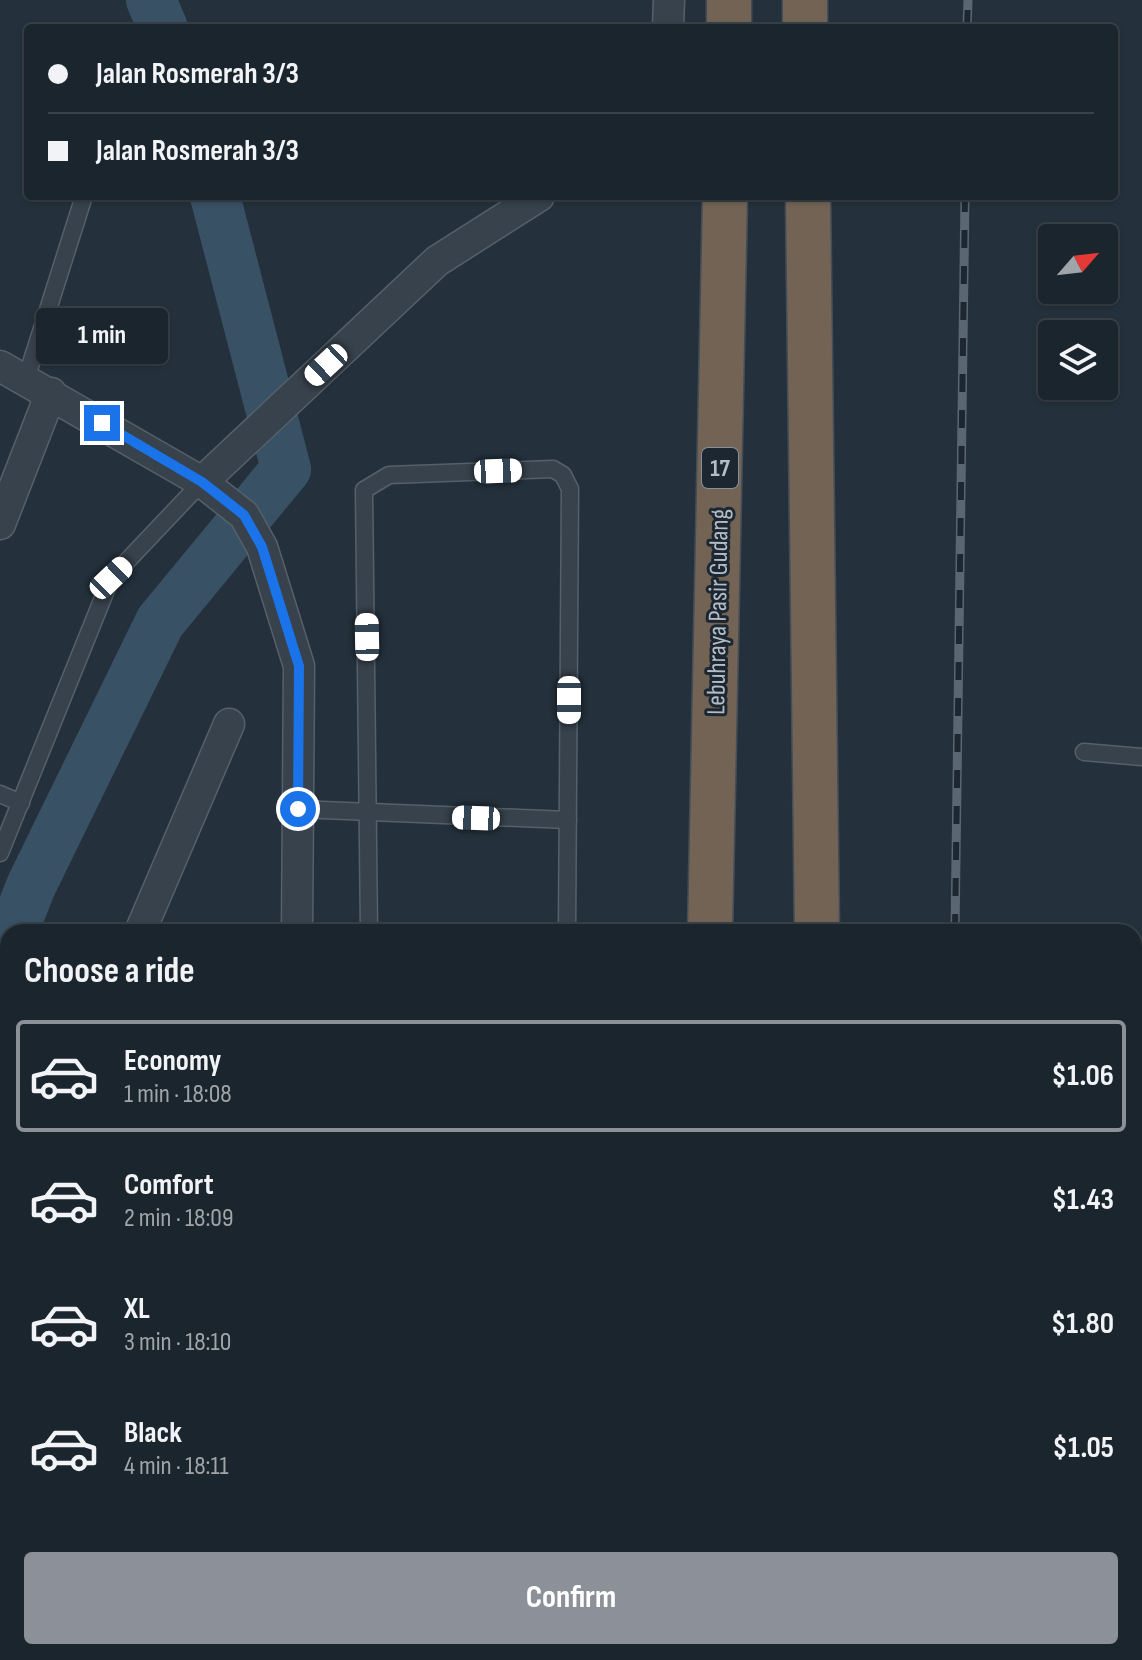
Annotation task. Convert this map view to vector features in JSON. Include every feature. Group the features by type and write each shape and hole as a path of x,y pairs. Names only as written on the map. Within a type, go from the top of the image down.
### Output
{"highway":[{"path":"729,0 729,24"},
{"path":"805,0 805,24"},
{"name":"Lebuhraya Pasir Gudang","path":"710,924 725,200"},
{"path":"808,200 817,924"}],"street":[{"path":"668,24 669,0"},
{"path":"202,482 437,261 533,200"},
{"path":"0,524 26,380 202,482 244,515 262,547 299,666 297,924"},
{"path":"143,924 229,724"}],"lane":[{"path":"26,380 83,200"},
{"path":"369,924 371,813 364,490 389,475 553,469 563,475 570,489 567,924"},
{"path":"0,853 111,578 202,482"},
{"path":"1084,752 1142,757"},
{"path":"0,794 21,803"},
{"path":"298,809 568,820"}],"waterway":[{"path":"151,0 161,24"},
{"path":"16,924 31,886 160,622 286,469 216,200"}],"railway":[{"path":"967,24 968,0"},
{"path":"955,924 965,200"}],"route":[{"path":"102,423 202,482 244,515 262,547 299,666 298,809"}]}
